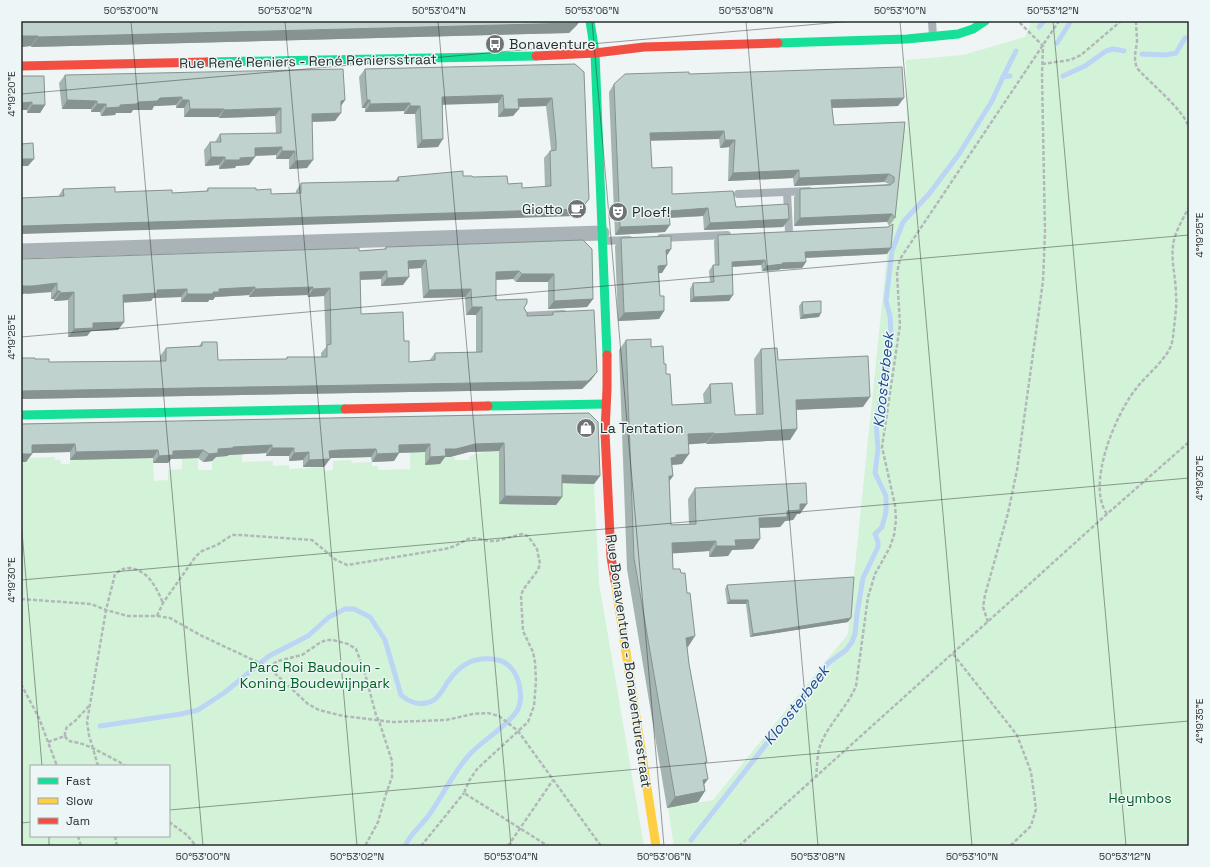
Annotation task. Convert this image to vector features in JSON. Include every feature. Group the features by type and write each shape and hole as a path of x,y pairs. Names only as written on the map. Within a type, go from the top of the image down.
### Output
{"street":[{"name":"Rue Bonaventure - Bonaventurestraat","path":"590,21 595,53 602,237 601,312 607,389 605,432 611,557 656,846"},
{"name":"Rue René Reniers - René Reniersstraat","path":"21,66 525,57 595,53 644,48 933,37 958,34 986,21"},
{"path":"21,251 602,237"},
{"path":"21,415 606,404"}],"lane":[{"path":"932,21 933,37"},
{"path":"738,194 817,190"},
{"path":"787,192 789,232"},
{"path":"656,238 734,235"},
{"path":"602,237 641,239"},
{"path":"524,316 568,314"}],"path":[{"path":"988,622 983,607 1018,470 1043,281 1045,224 1042,64 1043,46 1018,21"},
{"path":"816,778 819,749 825,736 852,695 856,686 868,597 876,574 890,547 894,535 896,520 895,505 882,447 900,325 897,272 900,259 1059,21"},
{"path":"1042,64 1070,60 1081,55 1121,21"},
{"path":"1136,21 1137,38 1134,51 1137,68 1177,109 1189,127"},
{"path":"1107,514 1102,508 1100,480 1107,444 1112,429 1134,392 1164,357 1172,343 1176,299 1172,248 1189,207"},
{"path":"739,846 1107,514 1189,442"},
{"path":"157,616 163,603 196,556 202,551 217,545 232,535 312,540 336,560 347,565 445,549 455,546 468,539 475,538 496,541 522,534 528,536 537,549 540,564 538,570 523,590 521,596 523,631 533,652 535,662 536,681 534,706 528,722 477,769 469,781 464,793 421,846"},
{"path":"98,765 87,728 89,706 106,610 115,574 119,570 126,568 140,570 150,578 163,603"},
{"path":"21,599 92,604 106,610 128,616 157,616 170,618 200,635 268,667 308,704 319,710 343,716 379,721 446,720 473,714 499,716 518,731 601,846"},
{"path":"268,667 278,661 302,655 321,642 327,640 348,644 356,649 364,670 376,715 392,762 392,777 378,822 365,846"},
{"path":"952,654 1017,735 1031,772 1036,809 1031,826 1010,846"},
{"path":"21,684 39,718 57,765"},
{"path":"89,706 67,727 64,732 67,740 70,742 78,742 124,765"},
{"path":"48,742 65,736"},
{"path":"508,846 553,780"},
{"path":"464,793 548,846"},
{"path":"170,823 187,835 196,846"}],"green space":[{"name":"Heymbos","path":"1032,21 1189,21 1189,846 674,846 668,808 713,800 848,634 900,129 907,129 906,60 963,55 1025,37"},
{"name":"Parc Roi Baudouin - Koning Boudewijnpark","path":"410,447 425,450 425,465 440,464 440,457 455,457 455,460 469,460 470,456 492,451 492,448 499,448 500,504 556,505 556,483 594,484 599,583 644,846 21,846 21,462 26,462 26,458 55,457 55,460 60,460 61,464 70,464 70,460 153,458 154,481 168,480 168,470 182,469 182,458 198,458 198,470 212,470 212,457 227,451 242,451 242,462 273,461 273,466 289,465 289,469 324,467 325,471 333,470 333,461 351,460 352,463 372,462 372,466 378,466 378,470 410,469"}],"building":[{"path":"21,21 578,21 577,23 38,37 21,36"},
{"path":"575,64 584,72 589,199 581,209 21,226 21,198 64,196 63,189 115,187 115,192 172,190 172,193 208,191 208,188 256,188 256,190 271,189 271,194 301,193 301,183 399,181 398,177 463,171 463,176 507,176 508,184 522,183 522,188 551,186 550,151 556,150 552,98 518,99 519,109 504,109 503,95 442,97 443,139 422,140 420,106 410,106 410,103 370,104 370,100 367,100 365,69"},
{"path":"902,67 904,98 831,100 834,125 905,122 895,218 892,214 889,214 800,218 800,189 890,185 894,182 894,177 889,174 799,178 799,170 733,173 735,140 725,140 724,131 650,133 652,168 672,167 672,194 733,191 736,207 788,204 789,219 710,223 708,208 669,211 670,225 620,227 614,84 625,74 689,72 689,74"},
{"path":"343,69 345,100 341,101 341,113 312,114 313,160 295,161 295,151 282,151 282,147 255,148 255,157 240,158 240,160 225,160 225,157 211,157 210,142 221,142 220,134 281,133 281,108 224,110 190,109 189,100 182,100 182,97 160,98 157,101 139,102 136,104 120,105 120,107 106,108 106,104 97,104 97,101 67,100 65,75"},
{"path":"21,76 44,76 45,105 32,105 32,102 21,103"},
{"path":"33,143 34,159 21,159 21,144"},
{"path":"893,224 891,248 805,252 806,262 782,263 783,264 766,266 765,260 732,262 733,295 694,297 693,283 714,282 713,265 719,265 718,235 888,227"},
{"path":"671,236 671,249 666,250 667,265 658,266 660,296 664,296 664,311 624,313 621,238"},
{"path":"583,240 592,249 593,299 554,301 554,274 522,274 519,271 496,272 496,300 527,299 527,303 524,308 527,316 553,315 553,312 594,310 597,372 588,381 21,391 21,358 49,359 49,362 166,361 166,348 202,346 202,342 217,342 218,360 287,359 287,357 327,357 327,345 331,344 330,288 313,289 313,287 255,289 255,287 219,289 219,292 213,292 213,294 187,294 187,289 157,290 157,293 123,295 124,322 93,323 93,328 74,329 74,292 60,293 60,291 57,291 57,283 21,286 21,259 359,248 359,251 386,249 386,247","holes":["426,260 429,290 471,289 472,307 482,307 482,352 435,353 435,360 409,362 409,341 404,341 403,312 361,314 360,272 387,271 387,278 409,277 408,261"]},
{"path":"821,301 821,313 803,315 802,302"},
{"path":"651,339 651,347 663,346 666,374 670,374 672,405 711,403 710,384 732,383 735,415 763,414 761,349 777,348 778,360 868,356 870,397 796,400 797,429 688,434 689,454 676,455 676,457 671,458 673,476 669,476 671,525 696,524 695,488 806,483 807,504 800,504 800,510 787,511 787,517 759,518 760,539 735,540 736,546 716,546 716,541 672,543 673,569 680,569 681,573 685,573 687,593 690,593 695,636 686,638 689,664 707,762 705,762 708,779 703,780 705,791 675,797 634,558 626,340"},
{"path":"589,413 598,422 600,476 562,475 562,497 505,496 504,443 475,444 456,449 445,449 446,456 430,457 430,444 399,445 399,453 377,454 376,449 329,451 330,459 309,460 309,452 294,453 294,448 272,448 272,445 218,449 218,453 209,454 203,450 173,451 173,455 159,456 158,450 76,452 75,444 32,445 32,454 21,454 21,424"},
{"path":"854,577 851,618 753,634 748,600 730,600 727,585"}],"waterway":[{"name":"Kloosterbeek","path":"1039,27 1044,21"},
{"name":"Kloosterbeek","path":"1057,43 1071,21"},
{"name":"Kloosterbeek","path":"1142,54 1165,55 1176,53 1185,38"},
{"name":"Kloosterbeek","path":"1063,76 1085,66 1106,51 1113,49 1124,51"},
{"name":"Kloosterbeek","path":"1003,77 1016,51"},
{"name":"Kloosterbeek","path":"691,840 812,686 827,664 846,650 852,642 855,634 863,578 878,547 875,534 882,527 886,512 886,496 875,473 878,449 876,422 887,369 887,353 891,334 890,316 886,301 892,251 903,222 929,194 959,154 992,101 1003,77 1010,76"},
{"name":"Kloosterbeek","path":"100,726 181,714 198,710 224,693 269,656 308,636 329,617 345,609 354,609 370,617 385,640 401,695 412,702 421,704 434,700 452,676 469,662 490,659 506,663 512,669 518,680 521,698 517,711 507,723 477,747 466,759 454,774 429,815 405,846"}],"traffic: fast":[{"path":"590,21 595,53 607,355"},
{"path":"778,43 907,39 958,34 973,29 985,21"},
{"path":"207,62 536,56"},
{"path":"488,406 606,404"},
{"path":"21,415 345,409"}],"traffic: slow":[{"path":"615,581 656,846"}],"traffic: jam":[{"path":"536,56 595,53 644,47 778,43"},
{"path":"21,66 207,62"},
{"path":"607,355 605,432 611,557 615,581"},
{"path":"345,409 488,406"}],"place":[{"name":"Bonaventure","path":"495,44"},
{"name":"Giotto","path":"577,209"},
{"name":"Ploef!","path":"618,212"},
{"name":"La Tentation","path":"586,428"}]}
